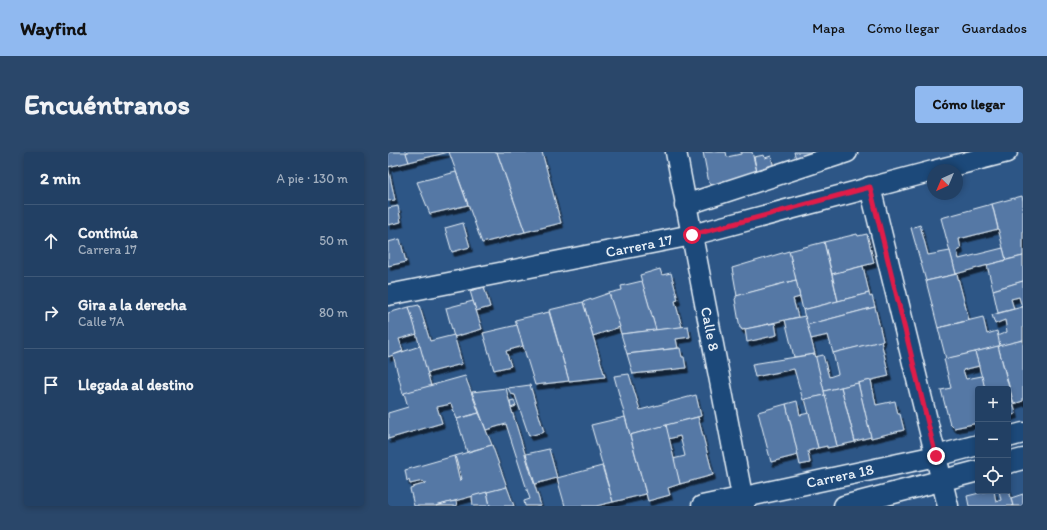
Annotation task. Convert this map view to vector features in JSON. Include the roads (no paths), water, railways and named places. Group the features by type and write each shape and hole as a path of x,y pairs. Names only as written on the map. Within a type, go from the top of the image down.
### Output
{"street":[{"name":"Calle 8","path":"676,152 685,206 692,235 743,501"},
{"path":"685,206 847,152"},
{"path":"948,164 960,158 1007,152"},
{"name":"Carrera 17","path":"388,295 692,235 927,173"},
{"path":"870,187 948,506"},
{"path":"1011,436 1023,433"},
{"name":"Carrera 18","path":"702,506 743,501 975,446"},
{"path":"1011,462 1023,460"},
{"name":"Carrera 18","path":"844,506 975,472"}]}
